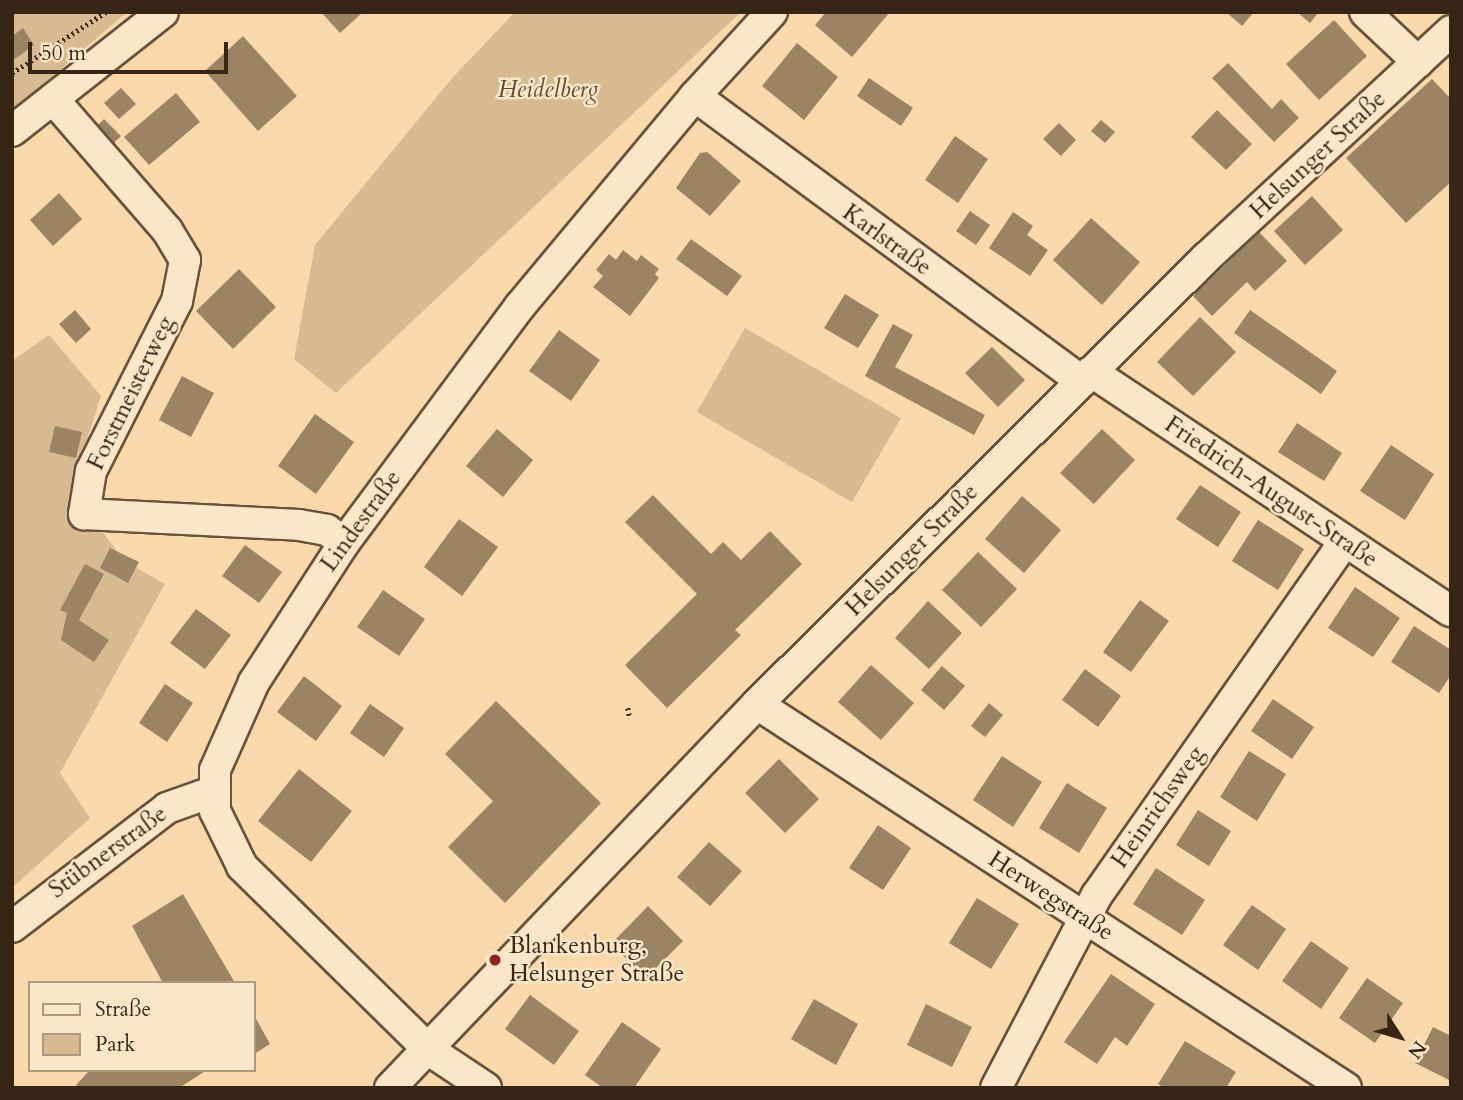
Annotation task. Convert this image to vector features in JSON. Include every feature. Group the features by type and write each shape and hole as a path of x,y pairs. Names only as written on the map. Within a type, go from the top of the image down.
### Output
{"street":[{"path":"12,131 163,12"},
{"name":"Lindestraße","path":"486,1088 429,1050 242,866 220,827 212,792 226,738 254,682 344,542 520,306 695,96 772,12"},
{"path":"1365,12 1418,62"},
{"name":"Helsunger Straße","path":"390,1088 757,704 1206,258 1451,31"},
{"name":"Karlstraße","path":"695,96 1087,376"},
{"name":"Forstmeisterweg","path":"53,99 167,230 185,260 177,301 91,471 84,514 299,525 327,530 344,542"},
{"name":"Friedrich-August-Straße","path":"1087,376 1451,611"},
{"name":"Heinrichsweg","path":"996,1088 1097,895 1345,541"},
{"name":"Herwegstraße","path":"757,704 1346,1088"},
{"name":"Stübnerstraße","path":"12,927 167,808 212,792"}],"path":[{"path":"12,73 106,12"},
{"path":"628,708 630,719"}],"green space":[{"path":"12,12 127,12 12,111"},
{"name":"Heidelberg","path":"515,12 741,12 336,393 294,359 315,245 453,77"},
{"path":"745,328 901,418 852,502 697,412"},
{"path":"49,335 101,396 71,489 124,561 165,584 60,773 90,818 12,888 12,361"}],"building":[{"path":"321,12 363,12 340,33"},
{"path":"826,12 890,12 852,57 815,25"},
{"path":"1226,12 1254,12 1242,26"},
{"path":"1297,12 1319,12 1310,23"},
{"path":"1334,20 1367,56 1319,100 1286,64"},
{"path":"23,28 34,45 12,61 12,36"},
{"path":"243,36 297,96 258,131 205,71"},
{"path":"797,43 838,77 804,120 762,86"},
{"path":"1228,63 1272,109 1281,99 1299,118 1274,142 1212,78"},
{"path":"869,78 913,108 901,126 857,96"},
{"path":"1432,79 1451,99 1451,182 1406,223 1346,158"},
{"path":"121,88 136,104 119,119 104,103"},
{"path":"176,93 200,122 149,165 124,137"},
{"path":"1217,110 1252,144 1226,170 1191,137"},
{"path":"104,119 121,136 110,147 93,130"},
{"path":"1101,120 1115,132 1105,143 1091,131"},
{"path":"1059,123 1076,140 1061,156 1043,139"},
{"path":"955,136 988,159 958,203 925,180"},
{"path":"707,152 741,181 710,216 676,188 700,153"},
{"path":"59,193 82,219 53,246 30,220"},
{"path":"1312,196 1343,230 1305,265 1274,231"},
{"path":"970,211 990,225 976,245 956,231"},
{"path":"1013,212 1033,226 1027,235 1048,250 1030,276 989,248"},
{"path":"1091,218 1140,262 1102,305 1053,260"},
{"path":"1259,232 1287,261 1255,291 1247,282 1212,316 1193,296"},
{"path":"691,239 742,276 727,296 676,259"},
{"path":"623,250 637,261 641,255 659,269 655,274 659,278 630,316 593,287 603,276 596,270 609,254 616,260"},
{"path":"239,269 276,307 233,349 196,311"},
{"path":"845,294 879,315 858,348 824,328"},
{"path":"75,310 91,329 76,343 59,324"},
{"path":"1250,310 1337,371 1321,394 1234,333"},
{"path":"1200,317 1236,352 1193,396 1157,362"},
{"path":"893,324 913,335 895,367 985,415 974,435 865,376"},
{"path":"559,330 600,360 571,401 529,371"},
{"path":"992,347 1025,380 998,407 965,373"},
{"path":"182,376 214,393 191,437 159,420"},
{"path":"315,414 354,442 316,494 278,466"},
{"path":"1297,423 1342,453 1324,481 1278,452"},
{"path":"55,426 82,432 76,458 49,452"},
{"path":"497,429 533,460 503,497 466,466"},
{"path":"1102,429 1135,460 1094,504 1060,473"},
{"path":"1391,445 1434,474 1405,520 1360,491"},
{"path":"1200,485 1241,512 1218,547 1176,519"},
{"path":"653,495 711,554 723,542 741,560 770,531 802,564 735,630 741,635 667,708 625,665 697,594 625,522"},
{"path":"1022,496 1061,530 1024,573 985,539"},
{"path":"459,519 498,547 462,596 424,567"},
{"path":"1258,520 1304,549 1278,590 1232,561"},
{"path":"245,545 282,572 259,603 222,576"},
{"path":"110,548 139,562 128,583 100,568"},
{"path":"978,552 1017,589 981,627 942,590"},
{"path":"85,564 104,574 79,620 109,640 94,662 61,640 67,613 60,610"},
{"path":"1355,587 1400,618 1373,657 1328,628"},
{"path":"383,590 425,619 399,656 357,627"},
{"path":"1140,600 1169,621 1131,672 1103,652"},
{"path":"928,601 962,633 929,669 895,638"},
{"path":"196,609 231,635 205,669 170,643"},
{"path":"1414,626 1451,650 1451,675 1439,693 1391,662"},
{"path":"871,665 914,703 881,740 838,702"},
{"path":"942,666 965,686 944,710 921,690"},
{"path":"1085,669 1121,696 1098,727 1062,700"},
{"path":"304,676 342,706 316,741 277,712"},
{"path":"165,684 193,703 167,742 139,723"},
{"path":"1273,699 1314,727 1292,759 1251,731"},
{"path":"496,701 601,803 505,903 448,847 493,801 445,754"},
{"path":"989,703 1003,715 985,737 971,726"},
{"path":"370,704 404,728 384,757 350,733"},
{"path":"1249,751 1286,774 1257,821 1220,797"},
{"path":"1002,756 1042,782 1013,827 973,800"},
{"path":"779,759 819,799 785,833 745,793"},
{"path":"299,769 352,811 311,862 258,821"},
{"path":"1067,783 1107,808 1079,853 1039,828"},
{"path":"1198,810 1231,831 1209,866 1176,845"},
{"path":"878,825 911,848 883,890 849,868"},
{"path":"709,842 742,871 710,906 677,877"},
{"path":"1156,868 1205,900 1182,935 1133,904"},
{"path":"183,894 234,981 162,981 132,926"},
{"path":"977,898 1019,924 991,969 949,943"},
{"path":"1252,905 1286,929 1258,970 1223,945"},
{"path":"648,906 683,941 646,978 611,944"},
{"path":"1311,941 1349,968 1321,1009 1282,981"},
{"path":"1111,974 1155,1004 1127,1046 1115,1037 1097,1064 1064,1042"},
{"path":"1367,978 1403,1003 1375,1043 1339,1018"},
{"path":"530,995 579,1031 554,1065 505,1029"},
{"path":"814,999 858,1024 836,1065 791,1039"},
{"path":"926,1004 972,1027 952,1067 907,1045"},
{"path":"256,1019 270,1044 256,1053"},
{"path":"622,1022 661,1049 634,1088 603,1088 585,1075"},
{"path":"1433,1027 1451,1036 1451,1081 1415,1063"},
{"path":"1185,1041 1236,1072 1226,1088 1165,1088 1158,1084"},
{"path":"88,1072 204,1072 179,1088 79,1088 76,1085"}],"place":[{"name":"Blankenburg, Helsunger Straße","path":"495,960"}]}
